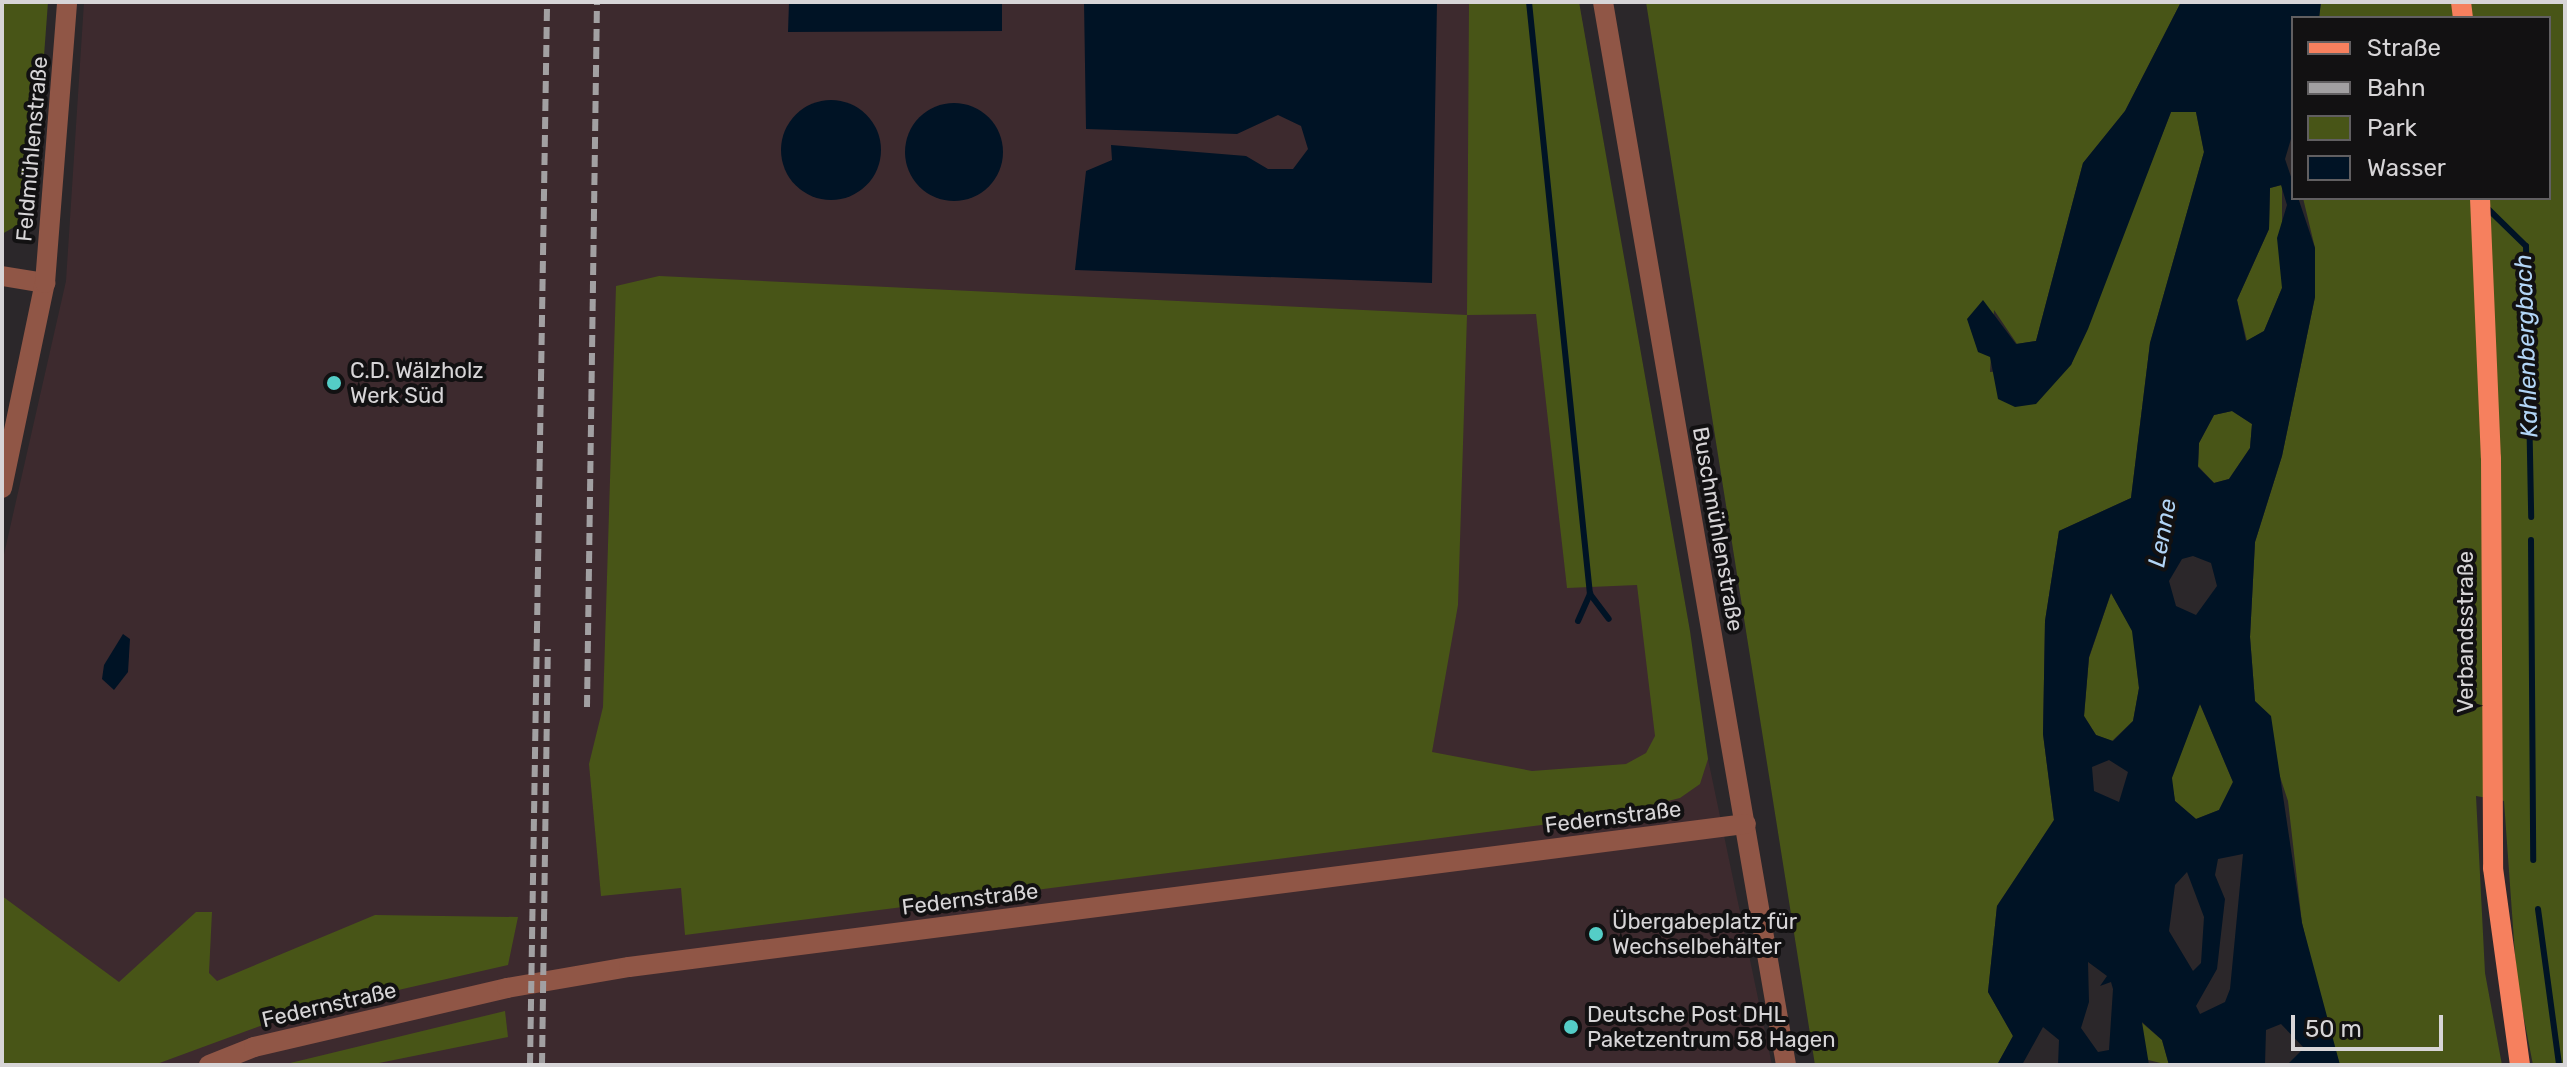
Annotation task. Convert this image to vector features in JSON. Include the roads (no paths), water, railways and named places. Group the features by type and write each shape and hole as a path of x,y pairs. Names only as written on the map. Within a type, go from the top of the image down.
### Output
{"main road":[{"name":"Verbandsstraße","path":"2480,200 2493,868 2520,1065"}],"street":[{"name":"Feldmühlenstraße","path":"2,488 45,283 67,2"},
{"name":"Buschmühlenstraße","path":"1603,2 1786,1065"},
{"path":"2,276 45,283"},
{"name":"Federnstraße","path":"209,1065 254,1047 507,988 629,967 1746,824"}],"water":[{"path":"789,2 1002,2 1002,31 788,32"},
{"path":"1084,2 1437,3 1432,283 1075,270 1086,171 1112,160 1111,145 1246,156 1268,169 1293,169 1308,149 1301,126 1278,115 1237,134 1086,129"},
{"name":"Lenne","path":"2181,2 2321,2 2319,16 2291,16 2291,139 2285,159 2291,177 2291,200 2299,200 2315,248 2315,297 2282,456 2255,542 2250,637 2255,701 2271,716 2302,923 2340,1065 2287,1065 2304,1048 2281,1024 2266,1030 2265,1065 2169,1065 2162,1040 2142,1022 2149,1065 2058,1065 2059,1040 2043,1027 2022,1065 1997,1065 2013,1036 1988,992 1997,906 2054,820 2043,734 2045,621 2059,531 2131,498 2150,343 2204,152 2196,112 2171,112 2088,329 2071,365 2036,404 2015,407 1998,399 1990,357 1978,352 1967,319 1983,300 2016,344 2036,341 2083,163 2125,111","holes":["2281,185 2287,205 2277,238 2282,288 2264,331 2246,341 2237,300 2269,229 2270,188","2232,411 2252,424 2250,448 2229,479 2214,483 2198,467 2199,443 2214,415","2193,556 2211,563 2217,586 2196,615 2176,606 2169,581 2182,559","2111,593 2132,631 2139,688 2133,721 2113,741 2096,735 2084,716 2089,657","2200,704 2233,782 2219,810 2196,819 2175,801 2172,778","2109,760 2128,772 2119,802 2094,791 2092,767","2243,854 2230,989 2225,1002 2200,1014 2196,1006 2217,969 2225,899 2215,875 2218,859","2187,872 2204,917 2201,963 2193,971 2169,931 2175,885","2088,962 2107,976 2100,986 2111,982 2113,989 2109,1050 2098,1052 2081,1028 2089,1002"]},
{"path":"831,100 859,108 873,122 881,150 873,178 859,192 831,200 803,192 789,178 781,150 789,122 803,108"},
{"path":"954,103 973,106 989,117 1000,133 1003,152 1000,171 989,187 973,198 954,201 935,198 919,187 908,171 905,152 908,133 919,117 935,106"},
{"path":"123,634 130,639 128,672 114,690 102,679 104,665"}],"waterway":[{"path":"1529,2 1590,594 1609,619"},
{"name":"Kahlenbergbach","path":"2485,206 2526,246 2531,517"},
{"name":"Kahlenbergbach","path":"2531,540 2533,860"},
{"path":"1578,621 1590,594"},
{"name":"Kahlenbergbach","path":"2538,909 2559,1065"}],"railway":[{"path":"530,1065 547,2"},
{"path":"587,707 597,2"},
{"path":"542,1065 548,649"}],"place":[{"name":"C.D. Wälzholz Werk Süd","path":"334,383"},
{"name":"Übergabeplatz für Wechselbehälter","path":"1596,934"},
{"name":"Deutsche Post DHL Paketzentrum 58 Hagen","path":"1571,1027"}]}
